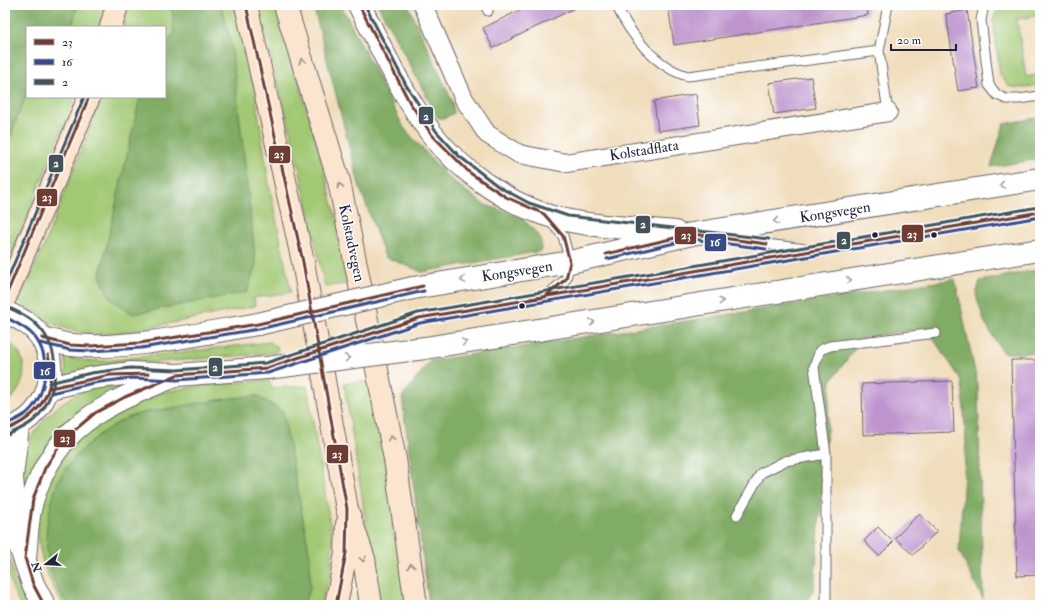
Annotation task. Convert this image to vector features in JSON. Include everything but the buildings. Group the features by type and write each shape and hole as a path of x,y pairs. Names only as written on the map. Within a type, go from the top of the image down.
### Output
{"main road":[{"path":"111,26 117,5"},
{"path":"246,5 303,262 347,509 364,559 371,605"},
{"name":"Kolstadvegen","path":"285,5 339,181 395,459 416,605"},
{"path":"5,298 89,98"},
{"path":"336,605 346,553 347,509"}],"street":[{"path":"359,5 410,103 432,135 470,173 506,197 544,214 591,224 692,234"},
{"name":"Kolstadflata","path":"423,5 464,99 487,134 519,154 566,163 888,112"},
{"name":"Kongsvegen","path":"42,338 70,345 90,346 140,343 258,324 413,288 570,262 692,234 1040,179"},
{"path":"50,388 92,378 131,373 177,375 267,368 425,348 1040,250"},
{"path":"5,312 24,320 42,338 51,362 50,388 38,410 11,428 12,477 17,538 33,584 44,605"},
{"path":"25,558 32,499 45,468 64,439 95,413 125,397 177,375"}],"lane":[{"path":"616,5 641,42 663,64 675,72 688,76 878,51"},
{"name":"Kolstadflata","path":"888,5 878,51 888,112"},
{"path":"984,5 981,20 989,85 997,95 1006,99 1040,96"},
{"path":"1028,214 1040,208"},
{"path":"267,368 419,318 816,250 968,226 1040,212"},
{"path":"544,214 563,236 570,262 566,279 545,297"},
{"path":"692,234 816,250"},
{"path":"826,605 826,454 814,367 820,350 830,346 936,333"},
{"path":"737,515 761,473 785,461 826,454"}],"green space":[{"path":"5,5 77,5 72,26 26,26 26,96 5,150"},
{"path":"77,5 105,5 99,26 72,26"},
{"path":"129,5 237,5 249,52 269,184 291,292 254,298 255,306 128,332 92,335 67,329 46,321 18,301 43,248 102,98 166,98 166,26 123,26"},
{"path":"172,5 221,5 231,42 256,264 247,292 133,314 110,298 100,275 140,98 166,98 166,45 174,33"},
{"path":"257,5 276,5 317,143 352,283 325,287 295,149"},
{"path":"313,5 341,5 404,128 448,177 483,204 521,217 541,238 541,251 422,272 385,257 359,185"},
{"path":"378,5 408,5 452,101 454,113 445,118 438,118"},
{"path":"1002,5 1040,5 1040,15 1017,19 1026,77 1040,74 1040,85 1019,88 1009,86 1000,75 993,20 998,8"},
{"path":"26,96 26,98 75,98 5,271 5,150"},
{"path":"1040,117 1040,159 991,167 1004,124"},
{"path":"1040,269 1040,353 1003,353 984,321 976,295 980,281"},
{"path":"955,279 978,386 983,599 959,551 966,443 962,381 926,328 863,338 831,381 814,588 806,605 429,605 402,397 430,361"},
{"path":"5,341 14,347 20,354 24,372 18,390 13,397 5,403"},
{"path":"270,342 277,347 278,350 274,353 107,366 66,376 65,357 89,361 106,361"},
{"path":"269,380 271,388 307,386 333,541 331,574 320,605 64,605 52,585 44,565 39,545 38,524 41,505 47,485 57,466 84,430 115,411 156,394 187,388"},
{"path":"374,381 410,605 379,605 344,383"},
{"path":"132,382 116,391 25,500 22,489 21,461 27,445 40,424 58,406 78,393 100,386"},
{"path":"258,396 283,412 310,556 310,590 303,605 69,605 53,578 48,556 46,535 49,513 56,488 61,476 74,458 92,440 112,426 137,414 238,397"},
{"path":"5,533 14,578 26,605 20,605 12,587 6,561"}],"transit line":[{"name":"23","path":"246,5 303,262 347,509 346,553 336,605"},
{"name":"23","path":"44,605 33,584 25,558 33,499 45,468 64,439 95,413 125,397 177,375 267,368 419,318 545,297 566,279 570,262 563,236 544,214 506,197 470,173 432,135 410,103 359,5"},
{"name":"2","path":"365,5 406,85 436,131 459,156 499,187 529,203 568,216 769,239"},
{"name":"2","path":"5,285 84,98"},
{"name":"23","path":"5,298 89,98"},
{"name":"2","path":"49,383 91,373 130,368 177,370 266,363 418,313 1039,207"},
{"name":"23","path":"530,299 1040,212"},
{"name":"16","path":"51,393 93,383 131,378 177,380 268,373 420,323 1040,217"},
{"name":"23","path":"606,254 692,234 767,244"},
{"name":"16","path":"607,259 692,239 766,249"},
{"name":"23","path":"42,338 70,345 90,346 140,343 258,324 423,286"},
{"name":"16","path":"41,343 70,350 90,351 141,348 259,329 424,291"},
{"name":"2","path":"7,307 31,320 46,336 51,348 55,374 49,399 42,410 34,420 21,429 7,435"},
{"name":"16","path":"5,317 19,324 32,334 43,353 45,363 43,385 34,405 27,413 5,425"},
{"name":"23","path":"5,430 17,425 27,418 43,401 48,391 50,380 48,355"},
{"name":"23","path":"50,388 110,375 148,374"}]}
